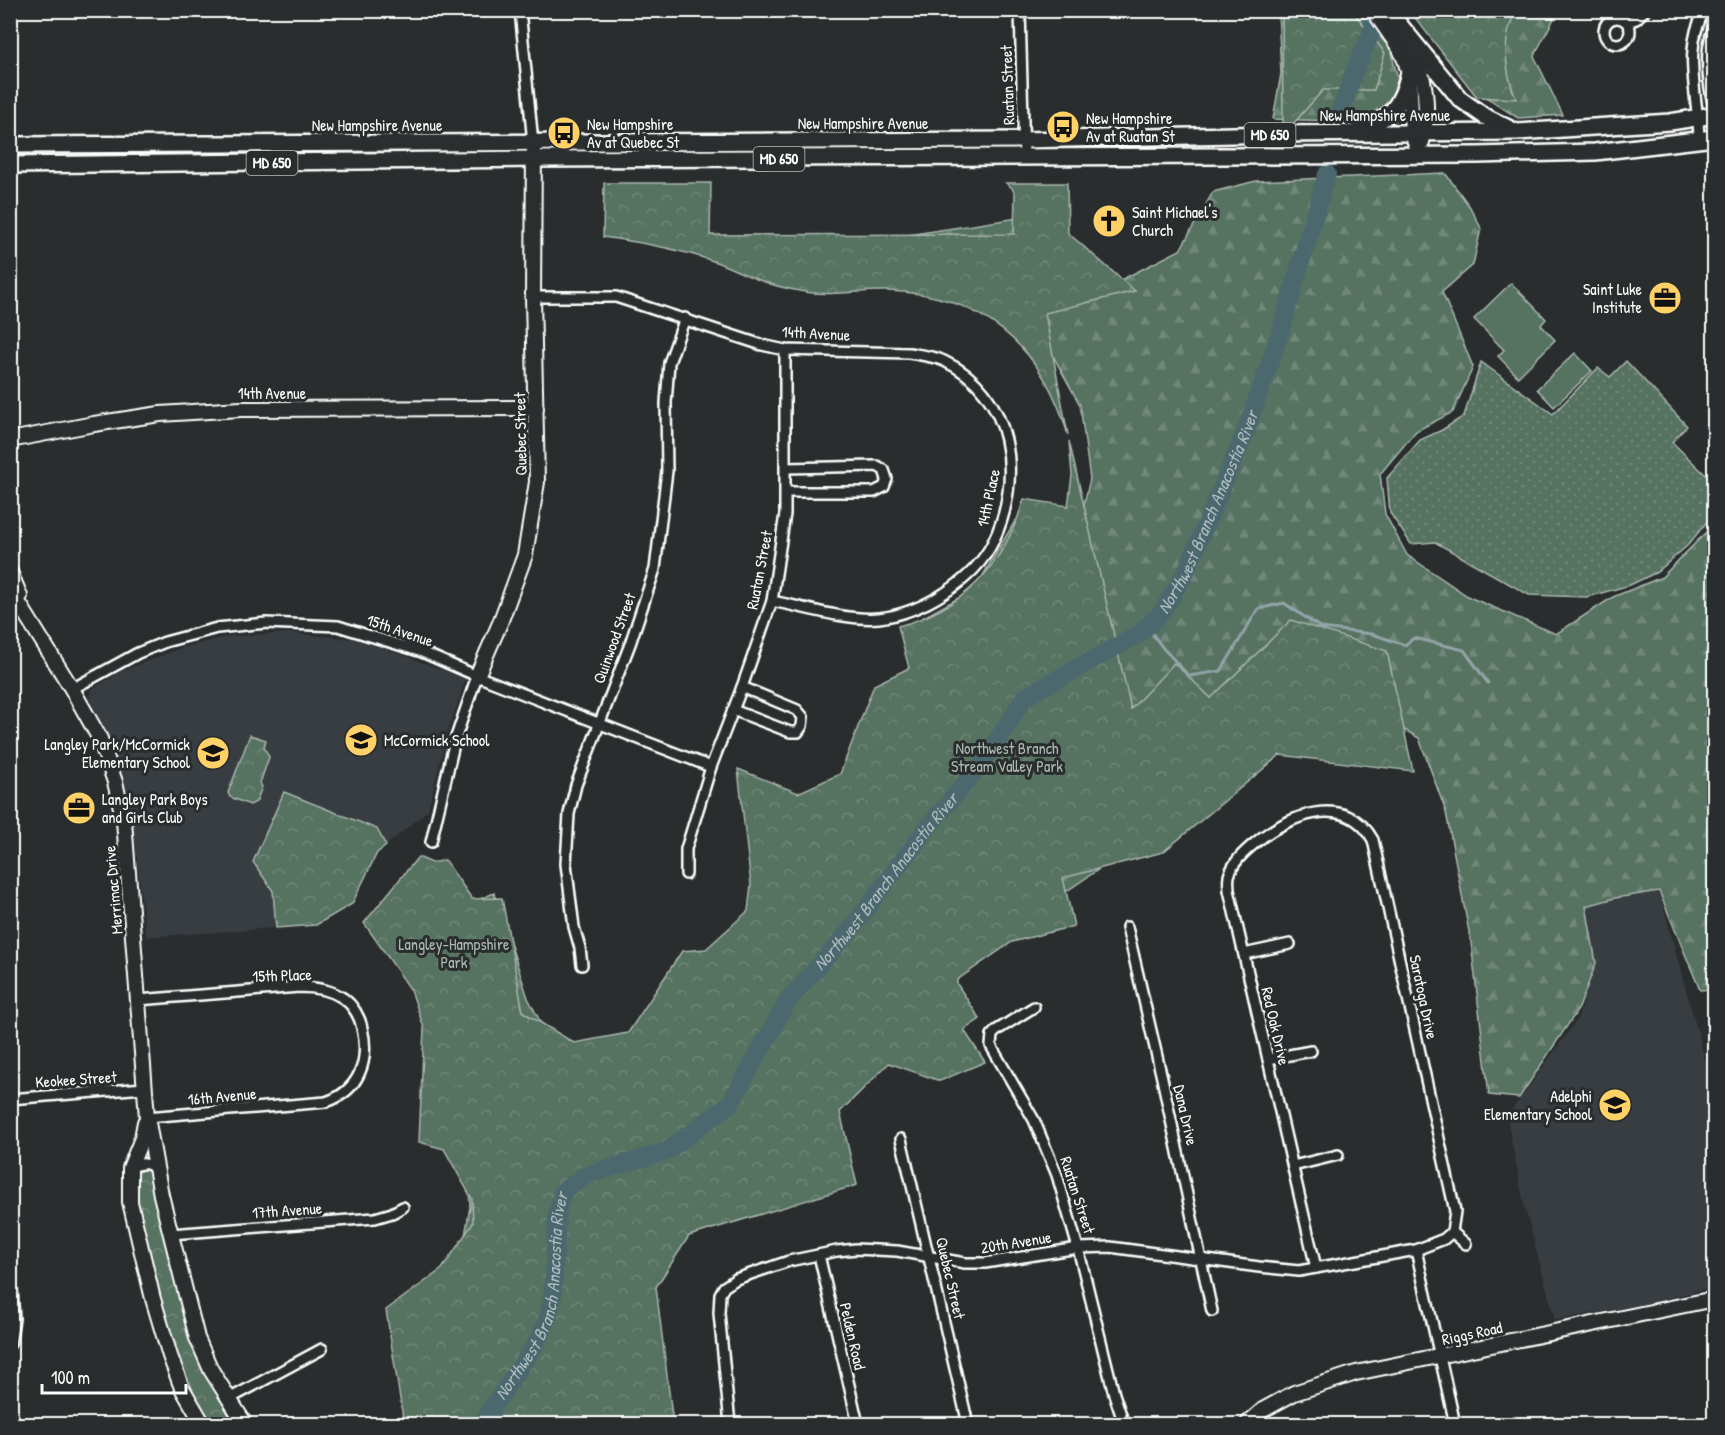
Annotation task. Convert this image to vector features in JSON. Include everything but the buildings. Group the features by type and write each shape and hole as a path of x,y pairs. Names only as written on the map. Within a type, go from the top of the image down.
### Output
{"main road":[{"path":"1390,20 1460,99 1486,118 1517,132"},
{"path":"1348,134 1386,118 1402,98 1409,73"},
{"name":"New Hampshire Avenue","path":"10,145 1024,140 1517,132 1670,122 1714,115"},
{"name":"MD 650","path":"10,165 534,159 1419,155 1595,152 1707,139"}],"street":[{"name":"Quebec Street","path":"431,842 455,740 477,676 500,623 525,555 537,482 533,297 534,143 520,10"},
{"name":"Ruatan Street","path":"1020,10 1024,158"},
{"path":"1372,10 1390,20 1413,48 1425,83 1426,104 1418,133"},
{"path":"1623,17 1636,19 1646,10"},
{"path":"1705,10 1696,30 1692,60 1699,117 1707,139"},
{"path":"1390,20 1409,73 1419,155"},
{"path":"1714,26 1707,62 1708,82 1714,109"},
{"name":"14th Avenue","path":"533,297 616,297 762,345 785,350 898,353 926,356"},
{"name":"Quinwood Street","path":"582,965 569,899 566,864 568,829 576,785 630,644 655,569 667,471 666,403 669,363 685,318"},
{"name":"Ruatan Street","path":"686,874 686,849 711,767 772,601 785,514 785,350"},
{"name":"14th Place","path":"772,601 861,618 895,615 923,605 951,589 979,562 992,544 998,530 1010,482 1010,456 1003,429 993,407 975,383 962,371 943,360 926,356"},
{"name":"14th Avenue","path":"10,440 160,414 231,409 536,408"},
{"path":"786,468 877,466 884,470 887,479 884,487 874,492 786,492"},
{"name":"Merrimac Drive","path":"10,572 26,612"},
{"name":"Merrimac Drive","path":"10,588 72,689 100,739 109,761 124,821 144,1088 158,1173 197,1338 211,1370 245,1425"},
{"name":"15th Avenue","path":"72,689 138,653 165,642 217,628 267,623 338,626 422,652 477,676 711,767"},
{"path":"733,710 790,732 798,732 802,726 803,717 797,710 742,687"},
{"name":"Saratoga Drive","path":"1293,819 1314,813 1340,814 1361,825 1373,840 1455,1210 1455,1224 1452,1232"},
{"name":"Red Oak Drive","path":"1293,819 1274,829 1246,851 1238,859 1228,878 1316,1268"},
{"name":"Dana Drive","path":"1127,927 1178,1148 1212,1311"},
{"path":"1244,954 1290,944"},
{"name":"15th Place","path":"138,1000 309,987 326,990 342,998 351,1005 361,1023 366,1055 364,1065 352,1085 335,1099 300,1104"},
{"name":"Ruatan Street","path":"1034,1007 997,1030 992,1035 991,1046 1034,1120 1065,1198 1114,1394 1124,1425"},
{"path":"1268,1059 1311,1051"},
{"name":"Keokee Street","path":"10,1099 144,1088"},
{"name":"16th Avenue","path":"147,1117 300,1104"},
{"name":"Merrimac Drive","path":"147,1117 142,1138 130,1168 130,1202 176,1375 203,1425"},
{"name":"Quebec Street","path":"901,1139 968,1425"},
{"path":"1293,1166 1338,1155"},
{"path":"130,1168 140,1163 148,1164 158,1173"},
{"name":"17th Avenue","path":"171,1234 375,1218 402,1207"},
{"path":"1452,1232 1466,1244"},
{"name":"20th Avenue","path":"730,1425 719,1313 720,1294 724,1287 747,1274 819,1255 856,1249 897,1251 965,1263 985,1263 1078,1248 1110,1247 1287,1270 1316,1268 1416,1250 1444,1239 1452,1232"},
{"path":"1416,1250 1455,1425"},
{"name":"Pelden Road","path":"819,1255 858,1425"},
{"path":"10,1261 14,1319 10,1344"},
{"name":"Riggs Road","path":"1246,1425 1275,1403 1311,1387 1356,1373 1714,1299"},
{"path":"229,1399 322,1349"}],"shaded area":[{"path":"290,633 354,639 466,679 447,734 428,810 377,853 352,904 316,925 146,937 130,800 109,741 90,700 92,689 122,671 181,648 230,636"},
{"name":"Adelphi Elementary School","path":"1659,891 1714,1092 1714,1287 1640,1305 1555,1320 1524,1205 1507,1117 1577,1020 1596,964 1586,906 1615,898"}],"green space":[{"path":"1278,11 1357,11 1390,48 1398,79 1391,103 1367,122 1273,119 1281,74"},
{"path":"1282,11 1353,11 1385,53 1374,90 1323,90 1293,124 1283,124"},
{"path":"1415,11 1558,11 1534,56 1563,115 1518,118 1479,93 1453,55"},
{"path":"1416,11 1516,11 1508,33 1506,55 1509,77 1516,99 1477,97 1412,14"},
{"name":"Langley-Hampshire Park","path":"1445,173 1470,207 1481,228 1473,265 1442,292 1473,367 1453,412 1416,431 1380,474 1385,514 1407,555 1469,597 1556,634 1613,597 1662,577 1714,524 1714,989 1700,990 1659,891 1615,898 1586,906 1596,963 1579,1008 1519,1098 1489,1095 1471,942 1446,812 1419,738 1364,707 1291,699 1105,865 998,938 956,973 845,1099 832,1133 461,1259 470,1207 468,1170 431,1021 388,937 494,893 528,998 555,1050 618,1050 746,937 825,811 922,672 909,625 975,589 1015,521 1079,525 1090,479 1080,405 1052,354 869,241 1032,216 1115,283 1180,250 1213,192 1256,181"},
{"path":"604,183 711,183 710,235 1014,234 1015,194 1006,183 1067,183 1068,233 1135,291 1045,313 1068,435 1057,403 1042,375 1024,351 1003,330 979,314 951,302 920,294 887,291 809,293 773,285 717,262 684,252 603,237"},
{"path":"1511,283 1546,319 1541,325 1555,340 1518,377 1498,356 1504,350 1474,319"},
{"path":"1575,353 1592,371 1554,407 1537,389"},
{"path":"1626,361 1687,426 1672,442 1714,483 1714,513 1688,545 1657,572 1630,585 1587,597 1529,595 1435,542 1411,544 1390,513 1387,478 1420,440 1464,416 1481,362 1553,414 1598,368 1610,377"},
{"name":"Northwest Branch Stream Valley Park","path":"1069,441 1131,709 1174,663 1211,698 1291,620 1387,651 1413,771 1280,755 1163,852 1063,878 1074,926 1012,942 957,980 957,984 980,1019 964,1030 985,1062 940,1081 889,1063 840,1112 857,1185 689,1236 656,1287 673,1424 404,1424 386,1310 442,1269 473,1223 472,1199 444,1149 419,1142 424,1028 411,990 364,923 418,857 432,863 445,860 472,899 502,898 523,1012 574,1043 628,1033 682,951 706,949 748,911 751,885 738,769 798,793 840,774 874,685 909,668 898,626 943,608 979,580 1006,543 1024,499 1068,506 1072,475"},
{"path":"250,735 266,740 264,747 269,757 260,783 262,787 256,802 250,805 230,797 228,793"},
{"path":"284,792 377,829 386,846 377,853 352,904 316,925 276,928 273,891 253,862"},
{"path":"143,1169 148,1169 152,1174 201,1366 234,1424 208,1424 174,1356 135,1203 136,1174"}],"waterway":[{"name":"Northwest Branch Anacostia River","path":"1338,118 1355,70 1374,27 1372,20 1377,10"},
{"name":"Northwest Branch Anacostia River","path":"481,1424 536,1344 548,1318 553,1294 557,1214 563,1191 584,1176 667,1151 730,1104 789,999 848,933 924,832 984,761 1025,697 1139,634 1162,612 1185,574 1246,431 1280,333 1327,174"},
{"path":"1147,627 1189,676 1221,671 1258,609 1284,603 1321,628 1372,634 1405,645 1414,638 1464,650 1488,683"}],"place":[{"name":"New Hampshire Av at Ruatan St","path":"1063,127"},
{"name":"New Hampshire Av at Quebec St","path":"564,133"},
{"name":"Saint Michael's Church","path":"1109,221"},
{"name":"Saint Luke Institute","path":"1665,298"},
{"name":"McCormick School","path":"361,740"},
{"name":"Langley Park/McCormick Elementary School","path":"213,753"},
{"name":"Langley Park Boys and Girls Club","path":"79,808"},
{"name":"Adelphi Elementary School","path":"1615,1105"}]}
